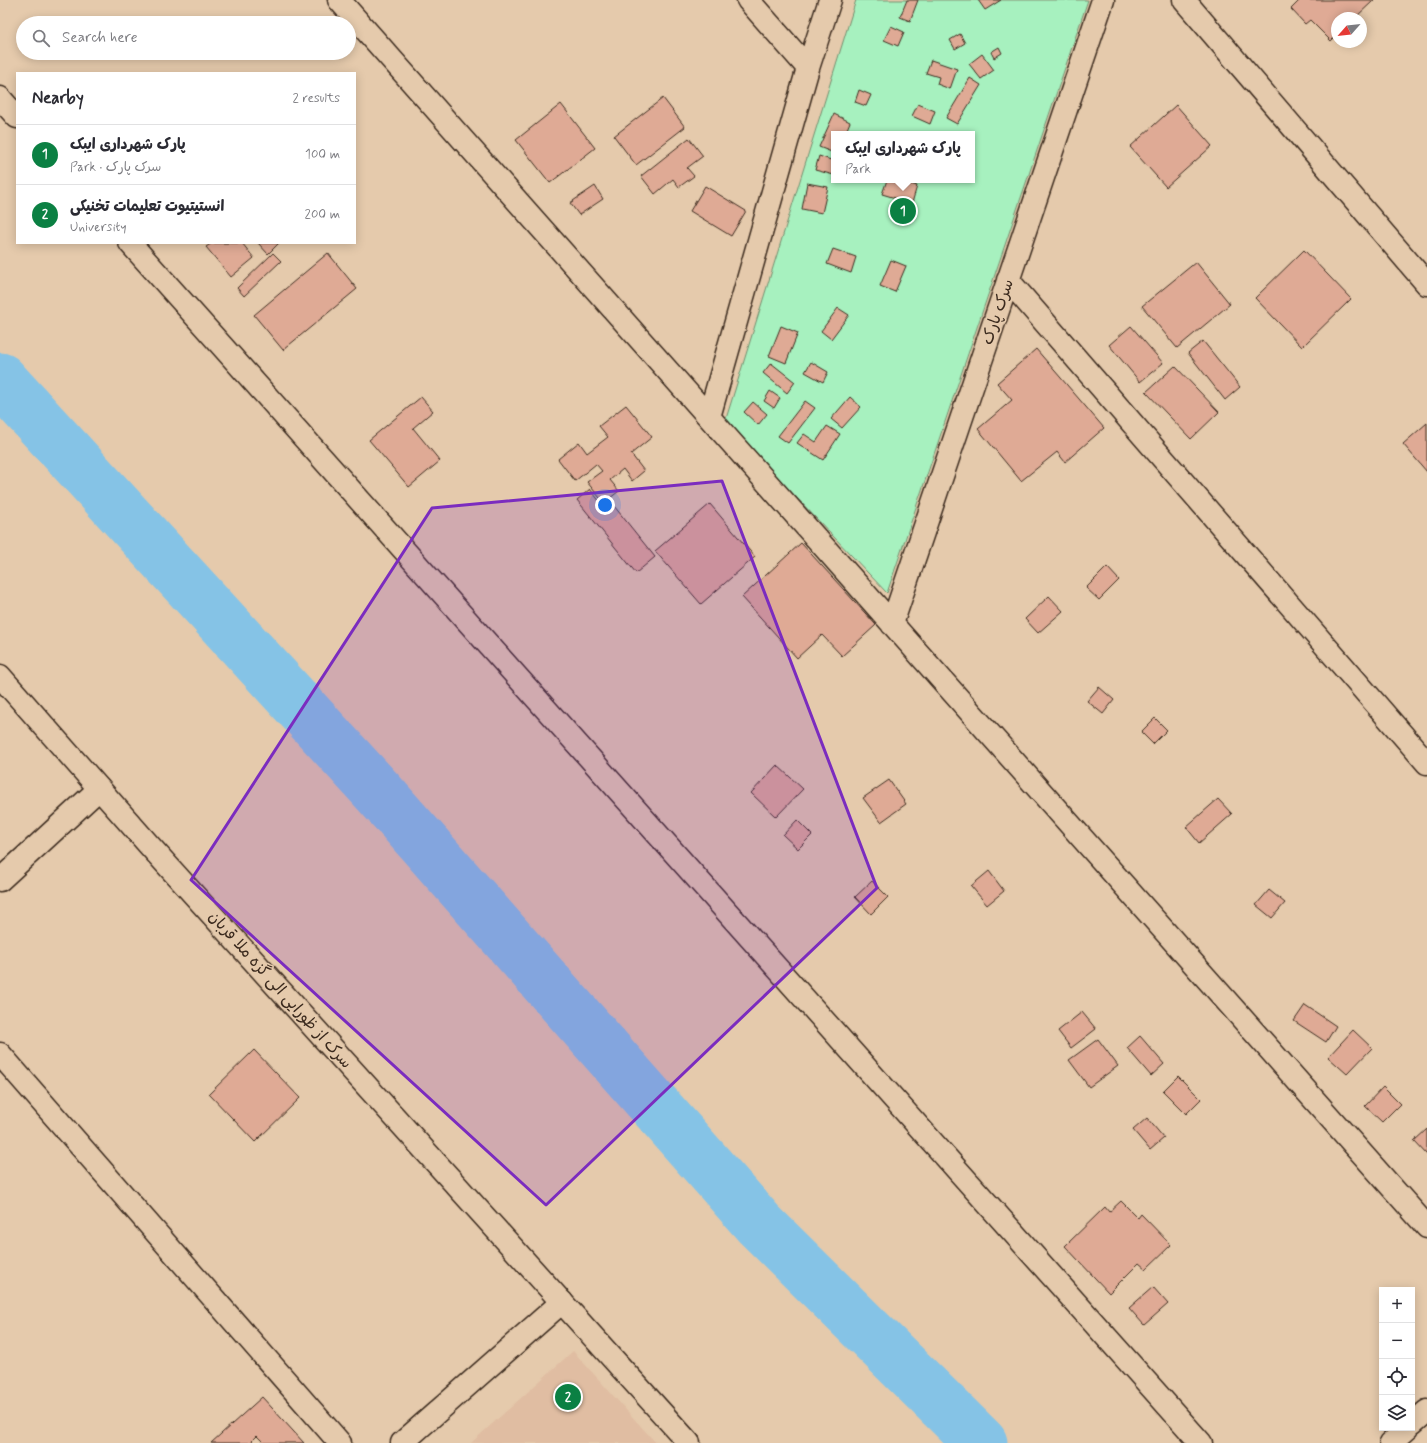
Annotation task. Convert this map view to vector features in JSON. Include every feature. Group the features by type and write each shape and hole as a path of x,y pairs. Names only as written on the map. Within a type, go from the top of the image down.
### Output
{"street":[{"path":"339,0 353,16"},
{"path":"748,0 808,68"},
{"path":"709,417 808,68 830,0"},
{"name":"سرک پارک","path":"892,624 1103,0"},
{"path":"1184,0 1427,284"},
{"path":"356,19 1427,1227"},
{"path":"0,98 16,116"},
{"path":"131,244 1201,1443"},
{"path":"1008,280 1427,764"},
{"name":"سرک از ظورایی الی گزه ملا قربان","path":"0,676 689,1443"},
{"path":"0,880 99,788"},
{"path":"0,1054 340,1443"},
{"path":"402,1443 562,1302"},
{"path":"1415,1421 1427,1411"},
{"path":"1390,1443 1404,1431"}],"highlighted area":[{"path":"722,481 877,888 546,1205 191,880 432,508"}],"shaded area":[{"path":"573,1351 656,1443 471,1443"}],"green space":[{"path":"856,0 1088,0 887,593 725,422"}],"building":[{"path":"907,0 918,0 910,21 900,17"},
{"path":"978,0 1001,0 985,10"},
{"path":"1300,0 1374,0 1361,12 1331,12 1331,41 1310,20 1305,24 1291,9"},
{"path":"891,26 904,32 898,46 884,40"},
{"path":"960,34 965,43 955,49 950,40"},
{"path":"999,47 1002,53 994,58 991,52"},
{"path":"982,54 994,70 981,79 969,64"},
{"path":"931,60 957,69 950,89 937,84 939,77 926,73"},
{"path":"970,78 981,85 957,124 946,118"},
{"path":"859,90 871,95 866,106 855,102"},
{"path":"663,98 685,127 636,165 614,136"},
{"path":"561,104 595,148 550,183 516,140"},
{"path":"918,104 935,111 930,124 912,116"},
{"path":"1176,105 1212,146 1166,187 1130,147"},
{"path":"834,114 850,122 846,131 831,131 831,152 819,147"},
{"path":"689,138 703,156 687,168 694,176 679,187 673,179 655,194 641,176"},
{"path":"819,156 831,160 831,174 815,170"},
{"path":"807,183 828,187 822,213 802,209"},
{"path":"886,183 908,183 917,186 912,203 882,194"},
{"path":"595,186 603,199 579,215 570,203"},
{"path":"705,186 746,211 731,236 690,211"},
{"path":"210,244 243,244 254,258 231,277 206,247"},
{"path":"259,244 278,244 268,254"},
{"path":"833,249 856,257 851,273 827,264"},
{"path":"1304,250 1351,299 1302,347 1255,298"},
{"path":"273,253 281,261 244,296 237,288"},
{"path":"328,253 357,289 283,350 254,315"},
{"path":"891,260 906,266 895,292 880,286"},
{"path":"1196,262 1230,304 1177,348 1142,306"},
{"path":"838,308 849,315 831,339 821,331"},
{"path":"781,326 798,333 786,363 769,356"},
{"path":"1131,326 1163,363 1140,382 1109,345"},
{"path":"1203,341 1240,387 1225,400 1188,353"},
{"path":"1036,349 1104,428 1065,462 1057,452 1021,481 978,429 1012,400 997,383"},
{"path":"811,362 828,372 823,382 805,372"},
{"path":"771,363 795,382 787,393 763,373"},
{"path":"1175,366 1219,412 1191,439 1146,392"},
{"path":"770,391 780,398 774,408 764,401"},
{"path":"421,397 433,411 413,428 440,461 409,487 369,440"},
{"path":"850,397 861,407 842,428 831,419"},
{"path":"805,401 815,408 788,443 778,436"},
{"path":"753,402 767,414 758,425 744,412"},
{"path":"626,405 652,437 631,454 644,471 632,481 623,469 610,480 619,491 604,503 587,482 602,471 596,464 575,481 558,459 579,442 587,453 608,437 599,426"},
{"path":"1427,423 1427,472 1403,444"},
{"path":"827,426 840,434 823,460 797,443 804,434 816,442"},
{"path":"590,489 608,512 614,506 655,557 636,573 577,500"},
{"path":"710,504 755,557 701,604 655,551"},
{"path":"801,543 876,625 842,656 822,635 797,658 742,597"},
{"path":"1107,567 1119,580 1099,600 1086,588"},
{"path":"1049,596 1063,611 1038,633 1025,619"},
{"path":"1099,687 1114,700 1103,714 1087,701"},
{"path":"1155,718 1167,730 1153,744 1141,732"},
{"path":"777,765 803,789 776,817 751,793"},
{"path":"889,780 906,804 881,822 863,798"},
{"path":"1218,799 1232,814 1199,843 1186,827"},
{"path":"797,820 812,835 798,849 783,835"},
{"path":"989,871 1004,891 987,905 971,886"},
{"path":"872,881 888,897 871,914 855,897"},
{"path":"1269,890 1285,903 1272,918 1256,905"},
{"path":"1305,1005 1336,1026 1326,1042 1294,1021"},
{"path":"1082,1012 1096,1029 1071,1048 1058,1031"},
{"path":"1353,1030 1372,1048 1347,1074 1328,1057"},
{"path":"1140,1036 1164,1064 1151,1076 1127,1048"},
{"path":"1098,1039 1118,1066 1089,1087 1069,1060"},
{"path":"254,1050 300,1098 255,1142 209,1094"},
{"path":"1178,1076 1201,1099 1186,1114 1163,1091"},
{"path":"1383,1087 1400,1104 1382,1122 1365,1106"},
{"path":"1147,1118 1164,1138 1150,1150 1133,1130"},
{"path":"1427,1129 1427,1155 1414,1141"},
{"path":"1121,1201 1138,1218 1141,1214 1171,1245 1146,1269 1139,1263 1109,1293 1065,1246 1105,1207 1109,1212"},
{"path":"1153,1287 1168,1304 1144,1325 1129,1308"},
{"path":"262,1397 304,1443 264,1443 257,1436 250,1443 211,1443"}],"waterway":[{"path":"0,379 380,794 759,1224 981,1443"}],"place":[{"name":"پارک شهرداری ایبک","path":"903,211"},
{"name":"انستیتیوت تعلیمات تخنیکی","path":"568,1397"}]}
